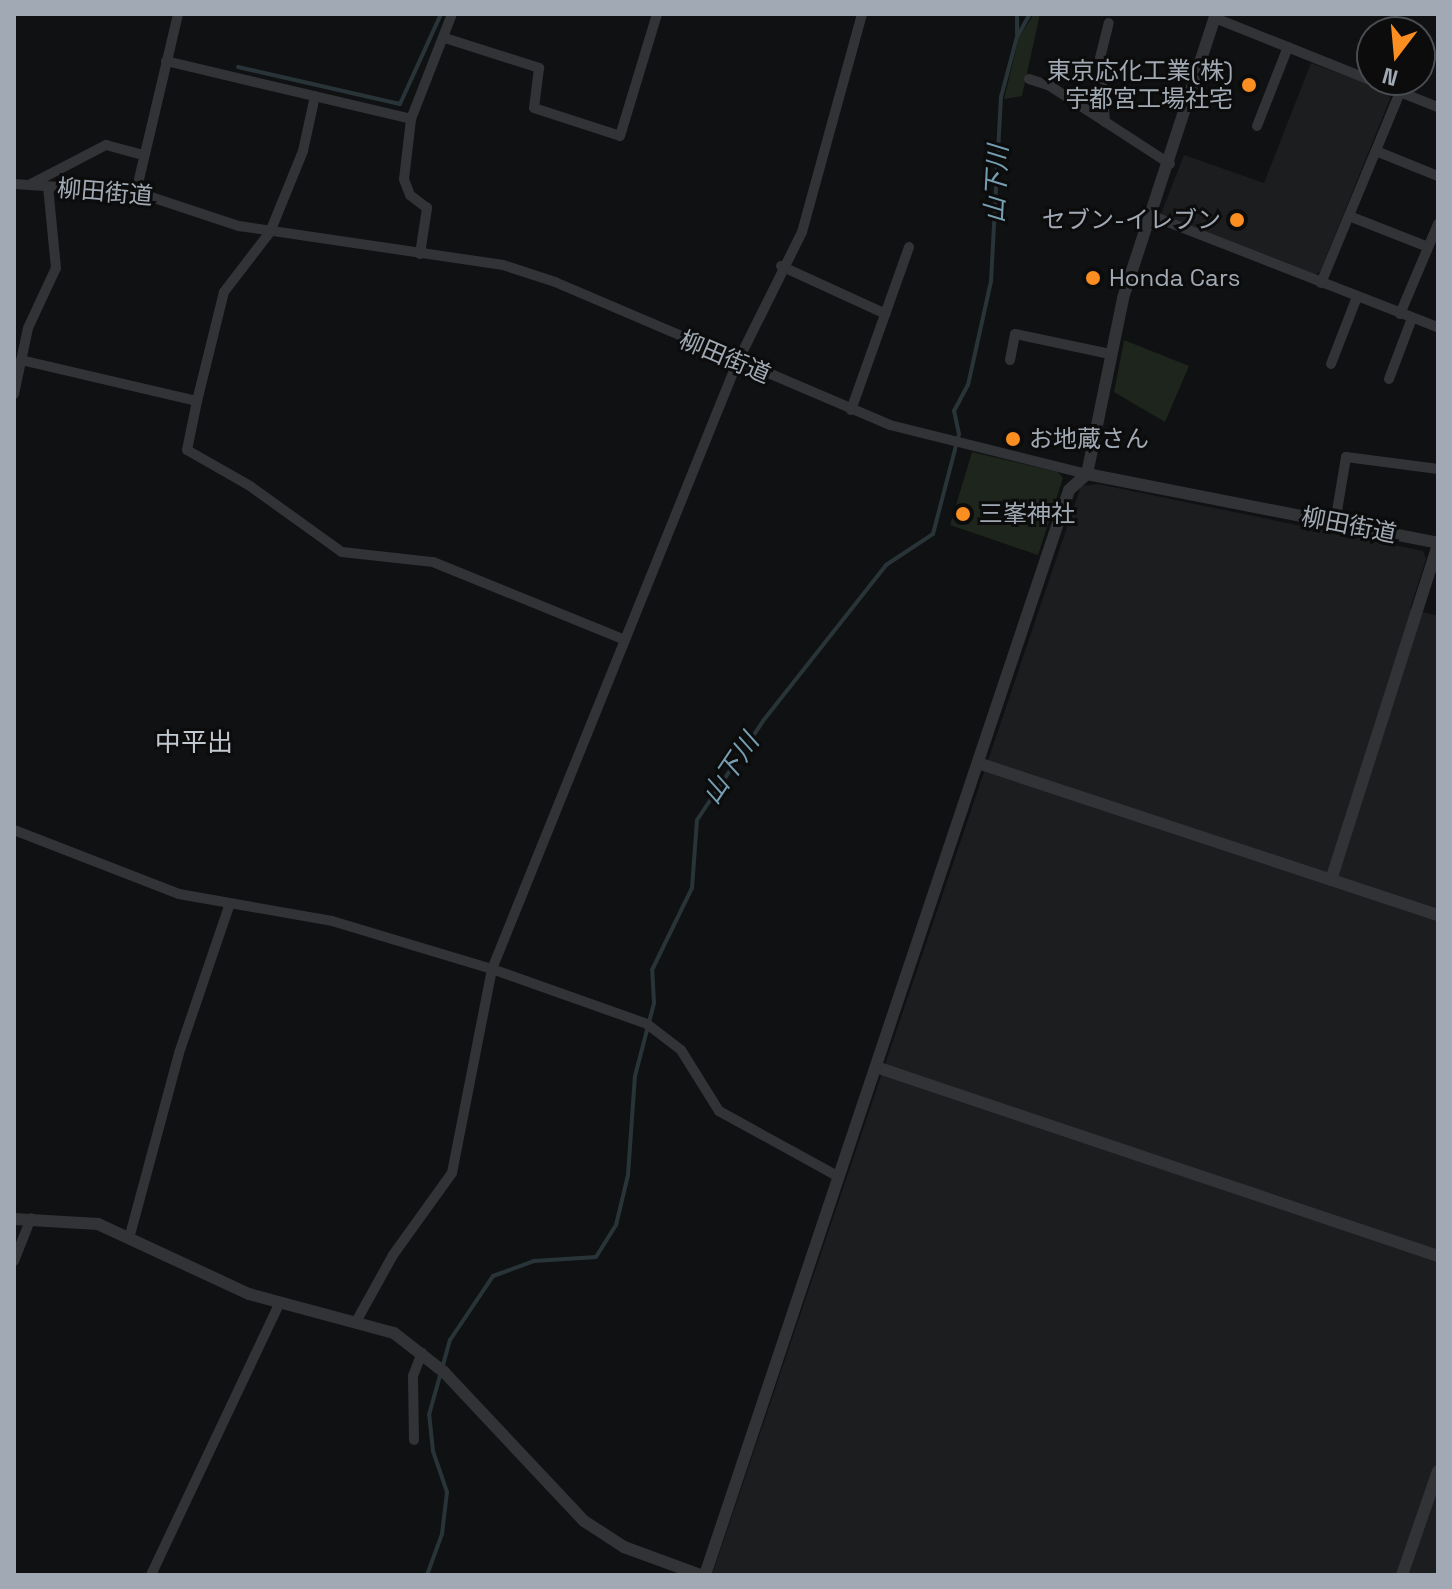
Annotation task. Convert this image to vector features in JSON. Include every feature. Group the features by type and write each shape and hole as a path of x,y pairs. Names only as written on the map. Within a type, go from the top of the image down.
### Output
{"street":[{"path":"136,192 178,14"},
{"path":"420,254 427,208 410,195 404,179 411,119 452,14"},
{"path":"445,38 539,68 534,108 620,136 657,14"},
{"path":"357,1320 393,1255 452,1173 492,969 737,363 781,266 810,212 862,14"},
{"path":"14,1219 98,1224 130,1235 279,1304 357,1320 394,1333 422,1353 584,1521 624,1547 702,1575 1069,490 1087,474 1110,354 1150,215 1170,164 1215,16 1356,74"},
{"path":"1105,122 1100,58 1109,23"},
{"path":"1257,126 1288,47"},
{"path":"166,61 411,119"},
{"path":"1029,79 1050,86 1170,164"},
{"path":"315,96 303,151 270,232 224,292 187,450 250,486 342,552 433,562 625,640"},
{"path":"1321,283 1398,96"},
{"path":"1410,96 1438,107"},
{"path":"28,185 106,145 143,155"},
{"path":"1376,151 1438,176"},
{"name":"柳田街道","path":"14,184 136,192 270,232 503,265 555,282 851,410 929,437 1087,474 1438,544"},
{"path":"14,394 31,319 56,268 48,187"},
{"path":"1150,215 1438,327"},
{"path":"1349,216 1428,247"},
{"path":"1400,314 1438,224"},
{"path":"851,410 909,247"},
{"path":"781,266 886,314"},
{"path":"1331,364 1357,297"},
{"path":"1389,379 1412,318"},
{"path":"1010,360 1015,334 1110,354"},
{"path":"21,360 197,401"},
{"path":"1335,523 1346,457 1438,469"},
{"path":"1331,880 1438,544"},
{"path":"978,763 1438,915"},
{"path":"14,830 179,894 229,906 332,921 492,969 667,1035 719,1111 839,1177"},
{"path":"130,1235 179,1053 229,906"},
{"path":"876,1067 1438,1256"},
{"path":"14,1261 31,1218"},
{"path":"151,1575 279,1304"},
{"path":"414,1440 413,1376 422,1353"},
{"path":"1402,1575 1438,1471"},
{"path":"1424,1511 1438,1516"}],"shaded area":[{"path":"1034,14 1040,14 1022,96 1004,99 1019,37"},
{"path":"1311,63 1356,80 1356,96 1390,96 1320,272 1314,275 1161,214 1184,155 1264,183"},
{"path":"1124,340 1189,366 1165,422 1114,392"},
{"path":"972,452 1058,472 1063,478 1038,555 950,525"},
{"path":"1098,484 1423,551 1426,559 1410,609 1438,616 1438,1575 712,1575 1081,486"}],"waterway":[{"path":"238,67 400,104 441,14"},
{"path":"1017,14 1017,34"},
{"name":"山下川","path":"427,1575 442,1534 447,1492 433,1451 429,1415 450,1340 493,1276 534,1261 596,1257 616,1225 628,1175 635,1076 654,1003 652,970 692,888 697,820 763,721 886,565 933,534 959,434 954,411 968,385 991,281 1001,97 1017,37 1030,14"}],"place":[{"name":"東京応化工業(株) 宇都宮工場社宅","path":"1249,85"},
{"name":"セブン-イレブン","path":"1237,220"},
{"name":"Honda Cars","path":"1093,278"},
{"name":"お地蔵さん","path":"1013,439"},
{"name":"三峯神社","path":"963,514"}],"district":[{"name":"中平出","path":"194,743"}]}
